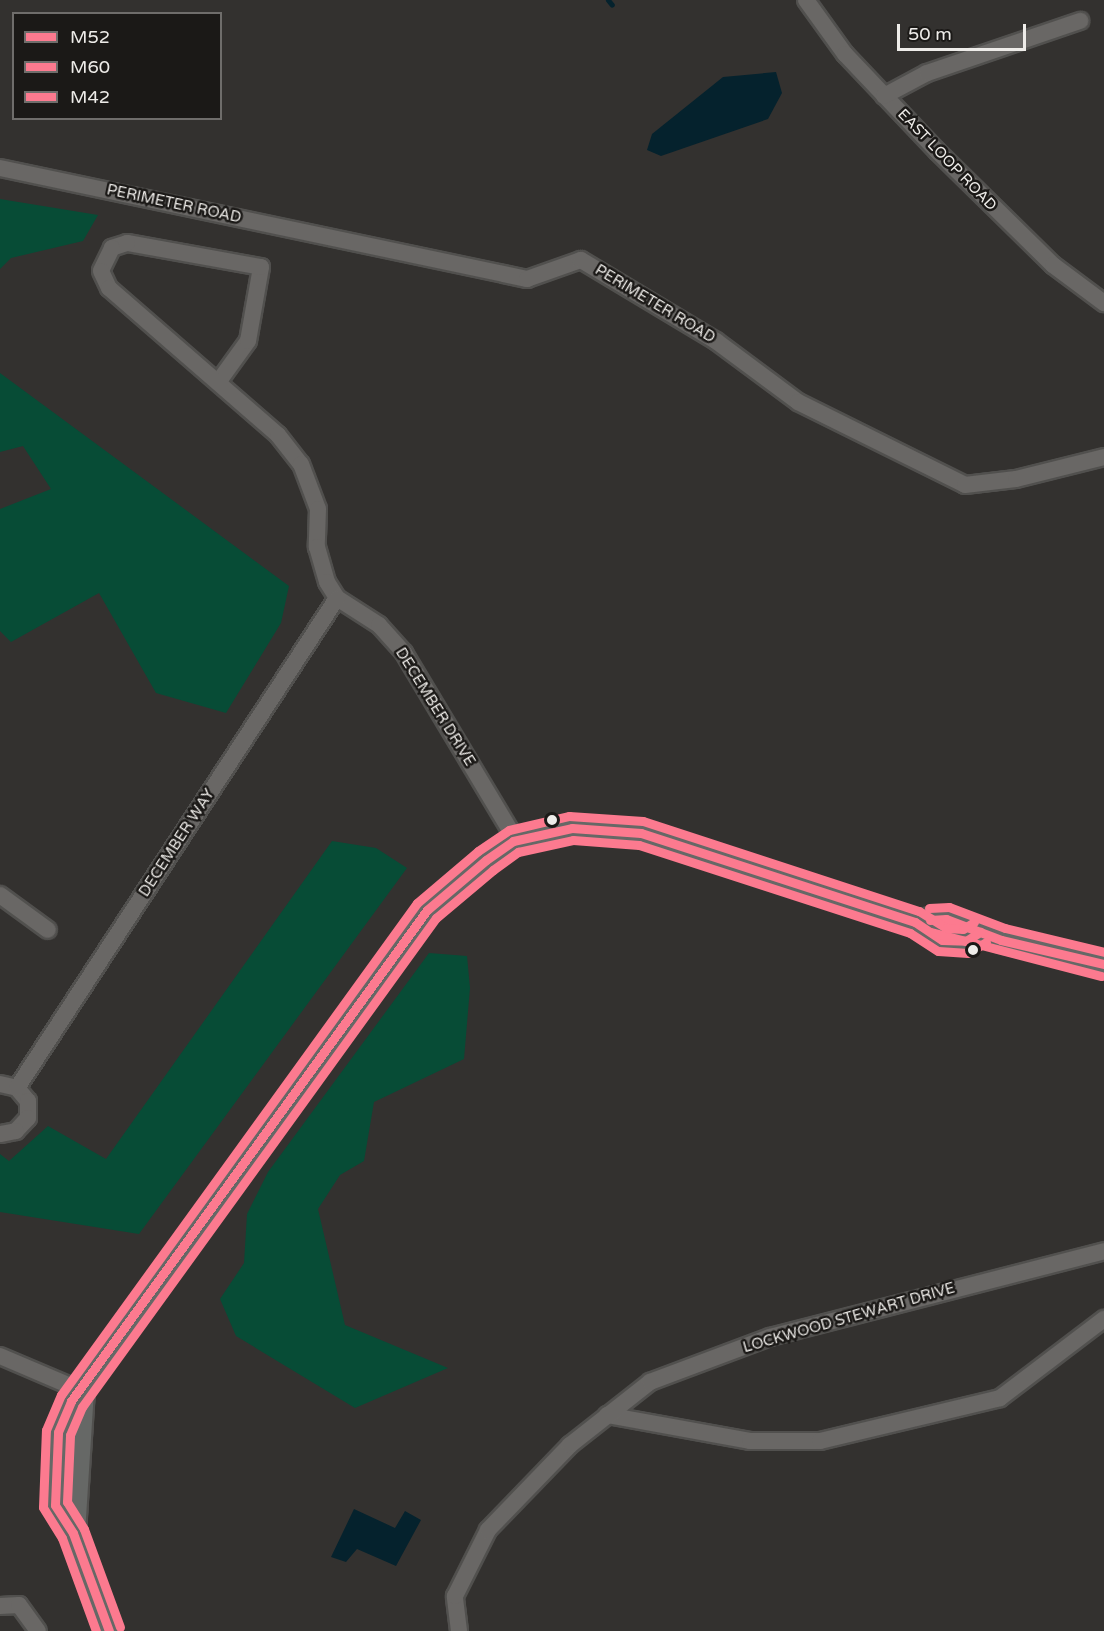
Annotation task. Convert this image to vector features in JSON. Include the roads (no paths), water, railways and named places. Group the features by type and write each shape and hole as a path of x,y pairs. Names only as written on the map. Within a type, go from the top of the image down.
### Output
{"street":[{"name":"EAST LOOP ROAD","path":"806,0 884,96 1053,265 1104,303"},
{"path":"884,96 927,73 1080,21"},
{"name":"PERIMETER ROAD","path":"0,168 526,279 581,260 716,340 798,402 965,484 1016,479 1104,457"},
{"path":"219,381 248,341 261,267 127,243 112,248 101,271 109,288 219,381 301,464 318,509 321,566 337,598"},
{"name":"DECEMBER DRIVE","path":"337,598 380,626 404,653 516,840"},
{"name":"DECEMBER WAY","path":"17,1088 337,598"},
{"path":"109,1631 73,1533 55,1505 53,1485 58,1432 71,1401 82,1391 128,1317 427,910 516,840 572,828 641,833 915,922 942,940 966,941 980,932 1104,964"},
{"path":"0,896 48,930"},
{"path":"0,1084 17,1088 28,1101 28,1118 16,1131 0,1134"},
{"name":"LOCKWOOD STEWART DRIVE","path":"459,1631 455,1596 488,1530 608,1415 650,1382 770,1337 1104,1251"},
{"path":"608,1415 750,1440 820,1441 1000,1398 1104,1319"},
{"path":"0,1356 82,1391"},
{"path":"0,1606 20,1605 38,1631"}],"water":[{"path":"776,72 782,93 768,119 661,156 647,150 652,134 723,77"},
{"path":"354,1509 395,1528 405,1511 421,1520 396,1566 357,1549 346,1562 331,1557"}],"waterway":[{"path":"608,0 612,5"}]}
